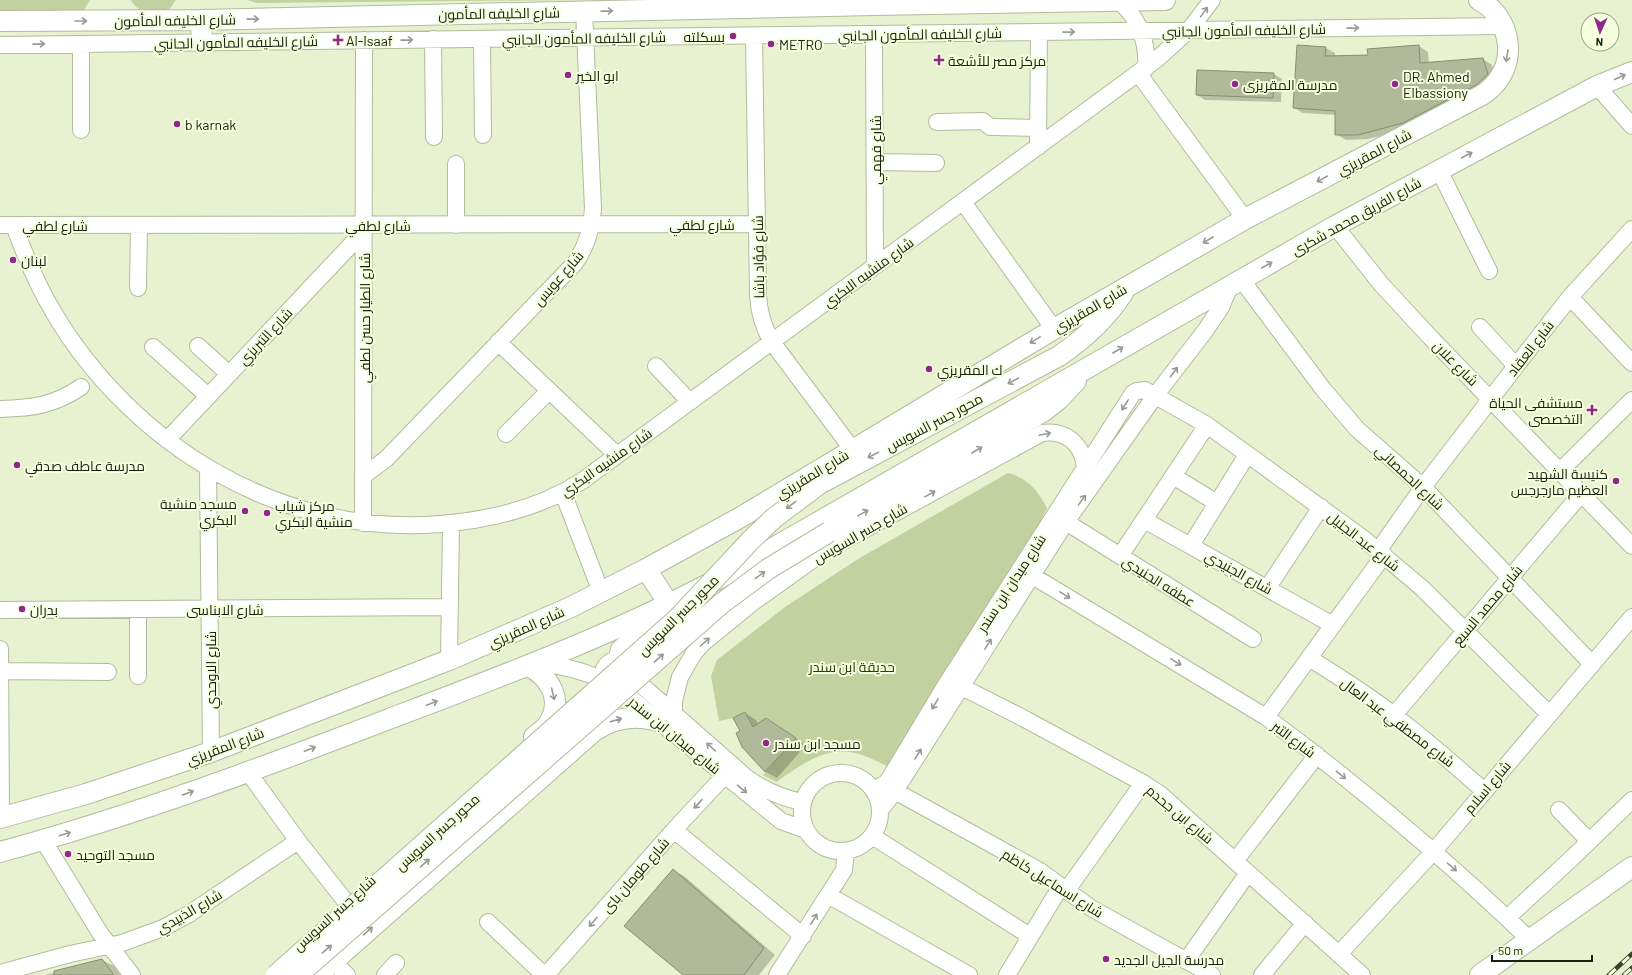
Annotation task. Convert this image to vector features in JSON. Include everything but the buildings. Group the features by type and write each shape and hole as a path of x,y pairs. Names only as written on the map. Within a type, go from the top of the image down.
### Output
{"main road":[{"name":"شارع الخليفه المأمون","path":"0,21 201,20 584,11 729,4 1165,0"},
{"name":"شارع المقريزي","path":"0,818 86,794 211,752 449,660 535,624 646,569 734,520 1054,329 1245,219 1486,92 1498,80 1507,60 1507,37 1504,26 1491,8 1479,0"},
{"path":"201,20 202,42"},
{"name":"شارع الفريق محمد شكرى","path":"1084,370 1335,226 1597,86 1632,72"},
{"name":"محور جسر السويس","path":"276,975 677,619 751,540 774,518 822,482 1059,356 1092,331 1106,316 1128,287"},
{"path":"0,852 132,813 248,772 531,664 669,604 733,571 1084,370"},
{"name":"محور جسر السويس","path":"298,975 721,604 768,570 829,532 1044,411 1070,389 1084,370"},
{"path":"646,569 669,604"},
{"path":"531,664 542,674 551,687 555,702 551,720"},
{"path":"551,720 557,714 564,712 572,712 580,715 587,725 587,737"},
{"path":"318,975 340,969 587,737 601,726 619,719 640,717 667,718"},
{"name":"شارع جسر السويس","path":"266,975 551,720"},
{"path":"1480,975 1632,867"}],"street":[{"name":"شارع منشيه البكري","path":"7,225 25,254 42,292 54,314 82,354 113,391 130,408 167,440 208,468 232,482 283,504 336,518 363,523 407,526 451,524 474,520 519,509 563,493 618,455 1142,70 1168,50 1189,30 1212,0"},
{"path":"1119,1 1132,14 1141,31 1146,49 1142,70 1245,219"},
{"name":"شارع عويس","path":"363,476 374,470 386,459 575,263 584,249 592,225 593,208 584,11"},
{"name":"شارع الخليفه المأمون الجانبي","path":"0,45 1504,26"},
{"path":"1038,147 1039,32"},
{"name":"شارع فهمي","path":"874,34 875,266"},
{"name":"شارع فؤاد باشا","path":"754,36 759,305 763,324 772,342 852,449"},
{"path":"433,39 434,137"},
{"path":"482,39 483,135"},
{"name":"شارع الطيار حسن لطفي","path":"363,523 364,40"},
{"path":"81,44 81,130"},
{"path":"1597,86 1632,126"},
{"path":"937,122 983,121 994,128 1038,128"},
{"path":"875,162 936,163"},
{"path":"456,164 456,225"},
{"path":"1439,170 1489,270"},
{"path":"963,202 1054,329"},
{"name":"شارع لطفي","path":"7,225 364,228 456,225 757,224"},
{"path":"138,288 139,225"},
{"name":"شارع علان","path":"1335,226 1381,284 1430,338 1491,398 1632,546"},
{"name":"شارع التبريزي","path":"167,440 364,228"},
{"name":"شارع العقاد","path":"1266,717 1333,624 1423,487 1570,297 1632,229"},
{"name":"شارع ميدان ابن سندر","path":"874,790 886,783 891,776 1031,575 1066,522 1155,396 1213,319 1236,283"},
{"name":"شارع الحمصاني","path":"1236,283 1357,429 1423,487 1592,664"},
{"path":"1570,297 1632,363"},
{"path":"1480,327 1516,366"},
{"path":"498,342 618,455"},
{"path":"198,346 229,374"},
{"path":"153,347 208,396"},
{"path":"656,366 690,402"},
{"path":"0,408 25,408 49,404 60,400 80,387"},
{"name":"شارع ميدان ابن سندر","path":"880,809 895,791 955,684 1085,468 1133,393 1136,391 1146,390 1155,396"},
{"path":"506,434 550,391"},
{"name":"شارع عبد الجليل","path":"1155,396 1207,425 1381,553 1422,588 1549,714"},
{"path":"1560,471 1632,400"},
{"path":"1120,556 1207,425"},
{"name":"شارع جسر السويس","path":"667,718 674,701 680,677 686,664 698,648 752,603 825,551 1042,433 1055,432 1074,441 1082,453 1085,468"},
{"path":"1191,545 1247,455"},
{"name":"شارع الاوحدي","path":"208,468 211,752"},
{"path":"1173,476 1217,503"},
{"path":"563,493 601,592"},
{"name":"شارع محمد السبع","path":"1394,715 1581,494"},
{"path":"1268,587 1321,508"},
{"name":"شارع الجنيدي","path":"1144,520 1333,624"},
{"name":"عطفه الجنيدي","path":"1066,522 1253,639"},
{"path":"449,660 451,524"},
{"name":"شارع التبر","path":"1031,575 1266,717 1317,755 1434,851 1530,940"},
{"path":"602,679 603,670 613,660 617,660 617,654 622,645 669,604"},
{"name":"شارع الابناسى","path":"0,610 450,607"},
{"path":"138,609 138,676"},
{"name":"شارع اسلام","path":"1339,954 1434,851 1632,617"},
{"path":"0,649 0,818"},
{"name":"شارع مصطفي عبد العال","path":"1309,658 1352,685 1394,715 1439,751 1484,791"},
{"name":"شارع ميدان ابن سندر","path":"617,660 622,668 667,718 725,776 781,821 806,830"},
{"name":"شارع ميدان ابن سندر","path":"531,664 570,668 602,679 667,718 752,782 780,797 803,802"},
{"path":"0,671 108,672"},
{"name":"شارع ابن جحدم","path":"955,684 1023,718 1143,783 1177,809 1362,975"},
{"path":"1235,861 1317,755"},
{"path":"248,772 298,842 346,902"},
{"path":"839,772 850,773 859,776 874,790 880,802 877,828 865,843 846,851 828,849 812,838 806,830 802,816 803,802 807,792 816,781 830,774 839,772"},
{"name":"شارع طومان باى","path":"545,975 674,830 725,776"},
{"path":"1007,975 1030,936 1064,888 1143,783"},
{"name":"شارع اسماعيل كاظم","path":"895,791 1040,871 1091,908 1212,975"},
{"path":"1507,918 1632,800"},
{"path":"1559,810 1589,841"},
{"path":"674,830 803,936"},
{"path":"872,836 1030,936"},
{"path":"43,840 109,946 132,975"},
{"name":"شارع الذبيدي","path":"0,973 70,954 109,946 136,938 176,921 298,842"},
{"path":"777,975 844,870 846,851"},
{"path":"1186,961 1248,872"},
{"path":"828,895 969,975"},
{"path":"488,922 545,975"},
{"path":"1262,975 1304,923"},
{"path":"384,975 396,963"}],"green space":[{"path":"0,0 90,0 82,13 0,13"},
{"path":"131,0 176,0 167,11 155,14 145,12 137,8"},
{"path":"248,0 575,0 256,3"},
{"name":"حديقة ابن سندر","path":"1008,473 1021,478 1032,486 1047,508 1027,548 891,768 860,754 840,752 830,753 811,760 776,782 763,775 796,738 767,718 753,727 745,712 733,718 719,721 711,676 717,660 785,607 858,559"}],"railway":[{"path":"1609,975 1632,954"},
{"path":"1624,975 1632,968"}],"place":[{"name":"بسكلته","path":"733,36"},
{"name":"Al-Isaaf","path":"338,40"},
{"name":"METRO","path":"771,44"},
{"name":"مركز مصر للأشعة","path":"939,60"},
{"name":"ابو الخير","path":"568,75"},
{"name":"مدرسة المقريزى","path":"1235,84"},
{"name":"DR. Ahmed Elbassiony","path":"1395,84"},
{"name":"b karnak","path":"177,124"},
{"name":"لبنان","path":"13,260"},
{"name":"ك المقريزي","path":"929,369"},
{"name":"مستشفى الحياة التخصصى","path":"1592,410"},
{"name":"مدرسة عاطف صدقي","path":"17,465"},
{"name":"كنيسة الشهيد العظيم مارجرجس","path":"1616,481"},
{"name":"مسجد منشية البكري","path":"245,511"},
{"name":"مركز شباب منشية البكري","path":"267,513"},
{"name":"بدران","path":"22,609"},
{"name":"مسجد ابن سندر","path":"766,743"},
{"name":"مسجد التوحيد","path":"68,854"},
{"name":"مدرسة الجيل الجديد","path":"1106,959"}]}
